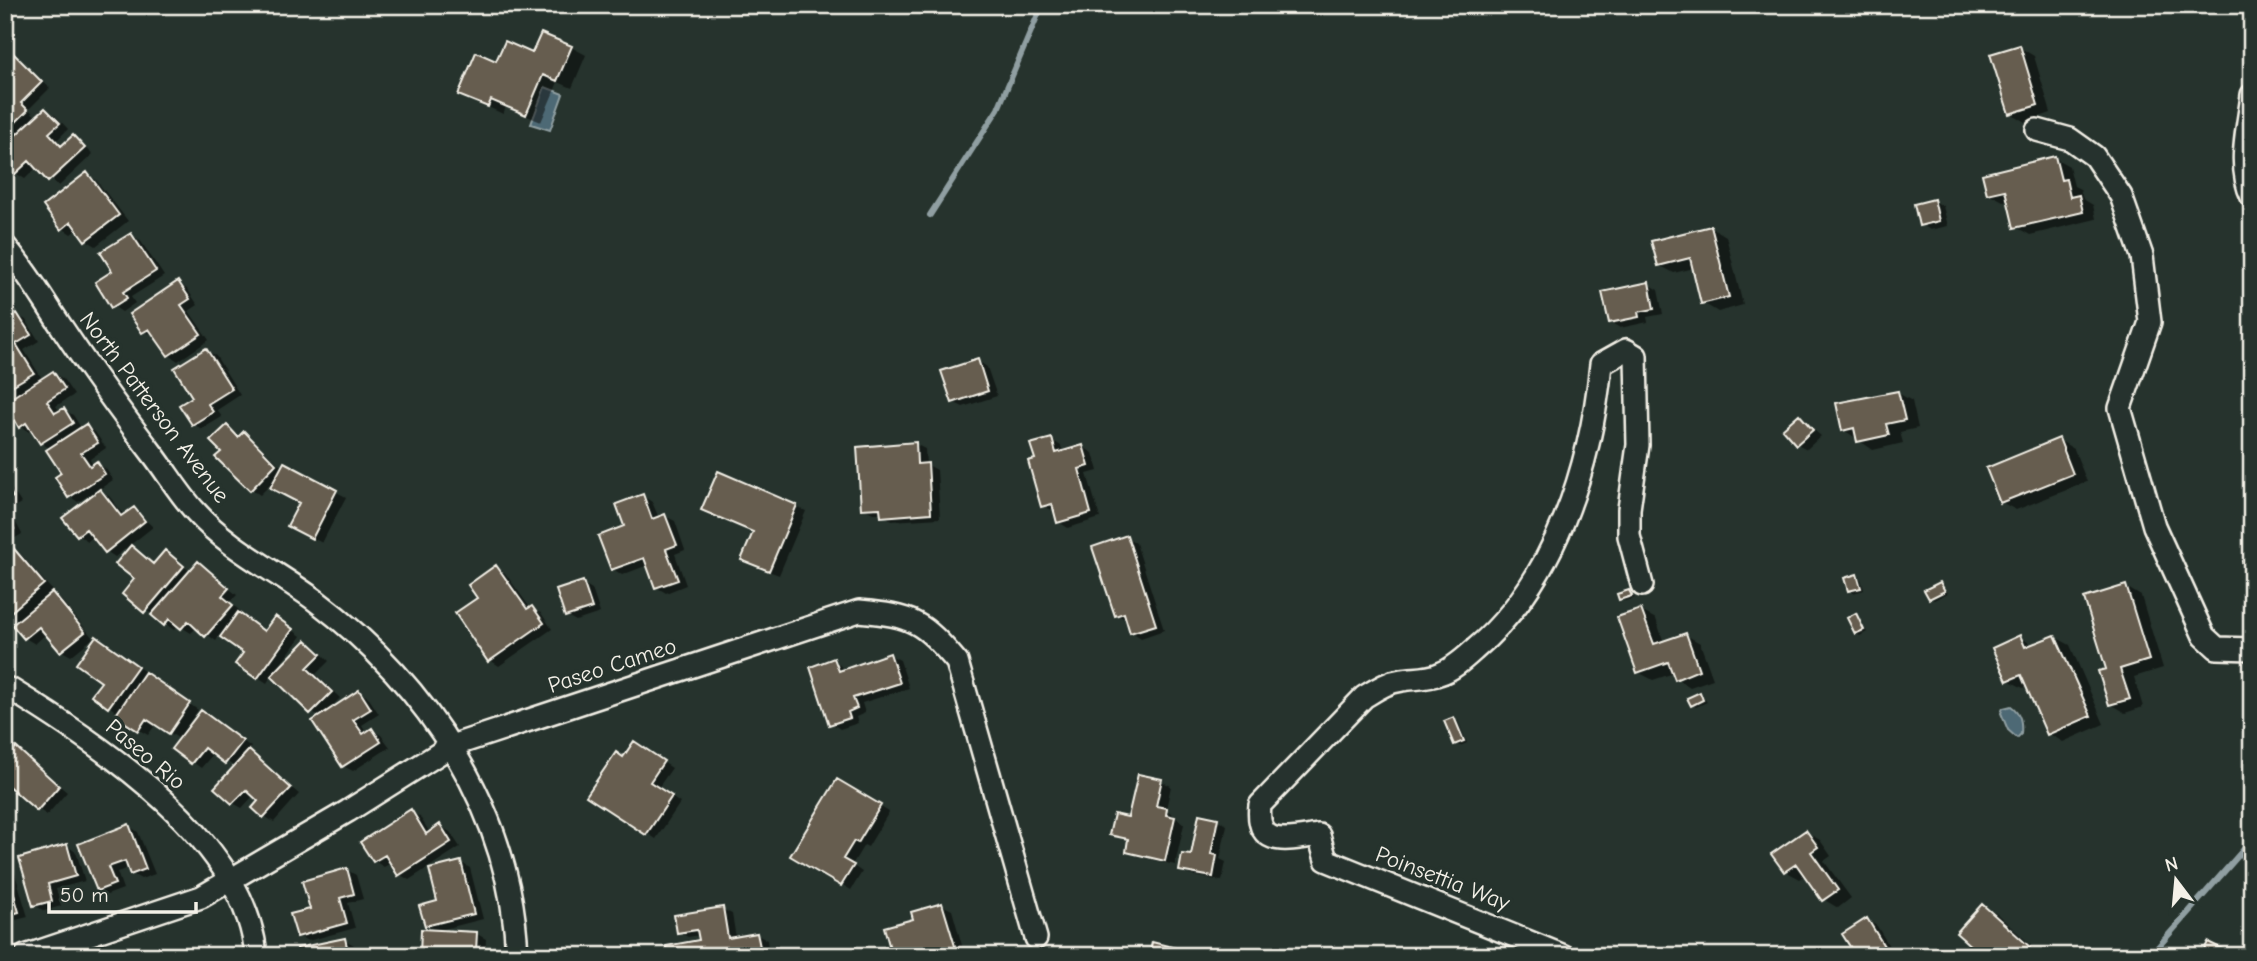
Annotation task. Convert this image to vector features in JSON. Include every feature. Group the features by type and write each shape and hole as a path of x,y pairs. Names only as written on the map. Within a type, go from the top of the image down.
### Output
{"street":[{"path":"2252,95 2245,153 2245,183 2252,197"},
{"path":"2037,130 2070,139 2094,156 2121,196 2142,256 2150,322 2120,408 2150,513 2194,620 2204,636 2217,648 2252,649"},
{"name":"North Patterson Avenue","path":"5,246 101,386 197,513 241,550 314,599 364,639 403,681 451,746 476,787 509,886 517,956"},
{"name":"Poinsettia Way","path":"1564,956 1326,860 1319,835 1277,840 1266,834 1260,825 1260,805 1364,697 1384,684 1439,674 1494,634 1516,608 1561,525 1579,478 1597,411 1601,364 1626,350 1636,356 1638,445 1629,509 1629,536 1642,585"},
{"name":"Paseo Cameo","path":"25,956 201,897 348,811 451,746 859,611 901,615 930,630 957,662 1037,938"},
{"name":"Paseo Rio","path":"7,688 83,735 190,824 232,878 249,922 257,956"}],"water":[{"path":"545,87 563,94 550,130 531,124"},
{"path":"2011,706 2021,722 2021,734 2017,738 2008,730 2001,713 2003,708"}],"building":[{"path":"541,33 572,46 557,81 543,75 526,115 491,100 488,107 458,95 476,52 496,61 505,41 532,53"},
{"path":"2020,45 2038,105 2009,114 1990,54"},
{"path":"9,49 42,82 21,103 28,110 8,130 5,127 5,52"},
{"path":"45,108 60,123 49,133 61,146 73,135 85,148 48,182 29,161 14,175 5,165 5,145"},
{"path":"2055,156 2061,180 2066,179 2070,197 2079,195 2083,212 2014,228 2005,190 1987,194 1982,174"},
{"path":"87,172 119,215 85,241 71,222 61,230 43,206"},
{"path":"1934,199 1939,221 1919,226 1914,204"},
{"path":"1711,226 1729,297 1701,304 1690,258 1658,266 1651,241"},
{"path":"131,233 156,271 123,292 127,298 111,308 95,282 112,271 100,252"},
{"path":"178,281 190,299 181,305 201,334 168,356 149,329 142,333 129,314"},
{"path":"1649,282 1654,309 1638,312 1639,317 1609,323 1602,292"},
{"path":"17,313 31,335 16,344 34,373 5,390 5,320"},
{"path":"206,348 232,389 208,404 213,412 192,425 179,405 192,397 174,368"},
{"path":"978,359 988,391 952,403 941,371"},
{"path":"53,371 65,389 47,401 55,413 64,408 73,423 40,444 26,423 19,428 5,402"},
{"path":"1898,391 1905,420 1886,424 1889,435 1857,442 1854,428 1842,431 1836,403"},
{"path":"1799,414 1813,430 1796,445 1782,429"},
{"path":"86,424 98,443 81,453 90,466 97,461 105,474 68,498 55,477 61,473 46,450"},
{"path":"227,425 238,437 244,431 276,464 250,491 215,457 221,452 210,441"},
{"path":"1052,438 1056,453 1083,445 1089,466 1079,469 1091,513 1057,523 1052,504 1041,507 1028,461 1035,459 1030,444"},
{"path":"2059,438 2073,474 2000,503 1986,468"},
{"path":"916,442 917,464 928,463 931,513 881,517 880,508 861,509 857,447"},
{"path":"284,462 337,490 312,539 287,526 299,503 270,488"},
{"path":"718,471 797,505 769,571 741,560 753,532 701,510"},
{"path":"5,484 13,497 5,502"},
{"path":"100,489 121,516 134,507 145,521 105,553 86,529 77,536 62,518"},
{"path":"643,494 652,519 665,514 677,545 666,549 678,580 655,588 644,558 611,570 598,536 624,526 616,504"},
{"path":"5,514 14,529 5,534"},
{"path":"1127,535 1156,625 1130,633 1124,613 1115,616 1092,547"},
{"path":"10,544 44,584 5,617 5,548"},
{"path":"131,545 153,564 165,550 184,566 144,613 122,594 134,579 115,564"},
{"path":"2252,557 2252,568 2245,570 2242,561"},
{"path":"198,561 229,588 222,596 233,605 205,637 188,621 181,629 169,619 164,626 151,615"},
{"path":"496,565 527,609 532,606 544,623 488,662 455,613 477,598 468,585"},
{"path":"1857,574 1861,588 1848,591 1844,578"},
{"path":"583,581 592,608 565,617 556,590"},
{"path":"1940,582 1945,591 1929,599 1924,590"},
{"path":"2126,585 2149,660 2120,669 2130,699 2109,705 2098,671 2106,669 2084,598"},
{"path":"1629,590 1632,596 1619,600 1617,594"},
{"path":"52,592 85,632 60,652 39,627 24,639 12,625"},
{"path":"1641,609 1654,644 1686,633 1699,670 1675,680 1668,662 1637,673 1617,617"},
{"path":"238,612 264,631 275,616 293,629 257,679 235,664 243,653 220,637"},
{"path":"1856,613 1864,630 1855,634 1847,618"},
{"path":"2020,635 2025,647 2055,635 2091,716 2047,735 2021,675 2007,681 1992,648"},
{"path":"96,636 138,666 108,708 91,695 101,682 76,664"},
{"path":"306,640 321,654 307,668 332,692 310,714 271,676"},
{"path":"890,653 900,683 853,698 857,708 848,712 850,718 829,725 810,667 834,658 839,671"},
{"path":"145,672 190,703 169,734 146,719 138,731 115,716"},
{"path":"359,690 371,709 353,720 363,734 372,728 381,742 342,767 312,721"},
{"path":"1700,692 1703,700 1691,706 1687,698"},
{"path":"201,710 243,741 225,764 204,748 191,764 171,749"},
{"path":"1454,717 1464,741 1454,745 1444,721"},
{"path":"634,741 664,761 650,782 672,796 646,835 586,796 616,752 623,757"},
{"path":"16,747 59,786 37,811 5,783 5,759"},
{"path":"249,750 291,788 263,818 252,808 258,801 246,790 232,804 214,788"},
{"path":"1138,774 1162,779 1156,806 1167,808 1166,815 1175,817 1165,861 1126,852 1128,839 1109,835 1114,814 1128,817"},
{"path":"837,779 881,805 858,843 854,841 843,859 854,865 841,886 790,856"},
{"path":"411,809 426,834 440,824 451,842 398,876 385,855 373,862 360,842"},
{"path":"1199,814 1218,818 1211,854 1217,855 1213,877 1179,871 1182,854 1191,855"},
{"path":"129,824 146,869 130,875 125,861 108,867 115,884 97,891 78,844"},
{"path":"1806,830 1818,847 1811,852 1838,890 1822,901 1796,864 1784,872 1771,854"},
{"path":"67,844 76,876 48,884 52,901 33,906 19,858"},
{"path":"461,861 474,914 425,926 419,906 437,901 429,869"},
{"path":"5,863 19,912 5,916"},
{"path":"347,868 354,894 340,898 347,923 297,937 290,914 310,909 302,881"},
{"path":"942,903 958,956 892,956 884,927 913,919 911,912"},
{"path":"1982,904 2030,947 2022,956 1982,956 1956,933"},
{"path":"723,907 728,938 757,933 762,956 668,956 666,946 699,940 697,930 677,933 674,915"},
{"path":"1867,918 1890,956 1856,956 1842,934"},
{"path":"421,929 477,932 476,952 451,951 451,956 420,956"},
{"path":"345,938 349,956 298,956 297,948"},
{"path":"1152,942 1180,949 1178,956 1149,956"},
{"path":"2208,942 2237,956 2201,956"}],"waterway":[{"path":"930,215 998,109 1042,5"},
{"path":"2150,956 2252,840"}]}
